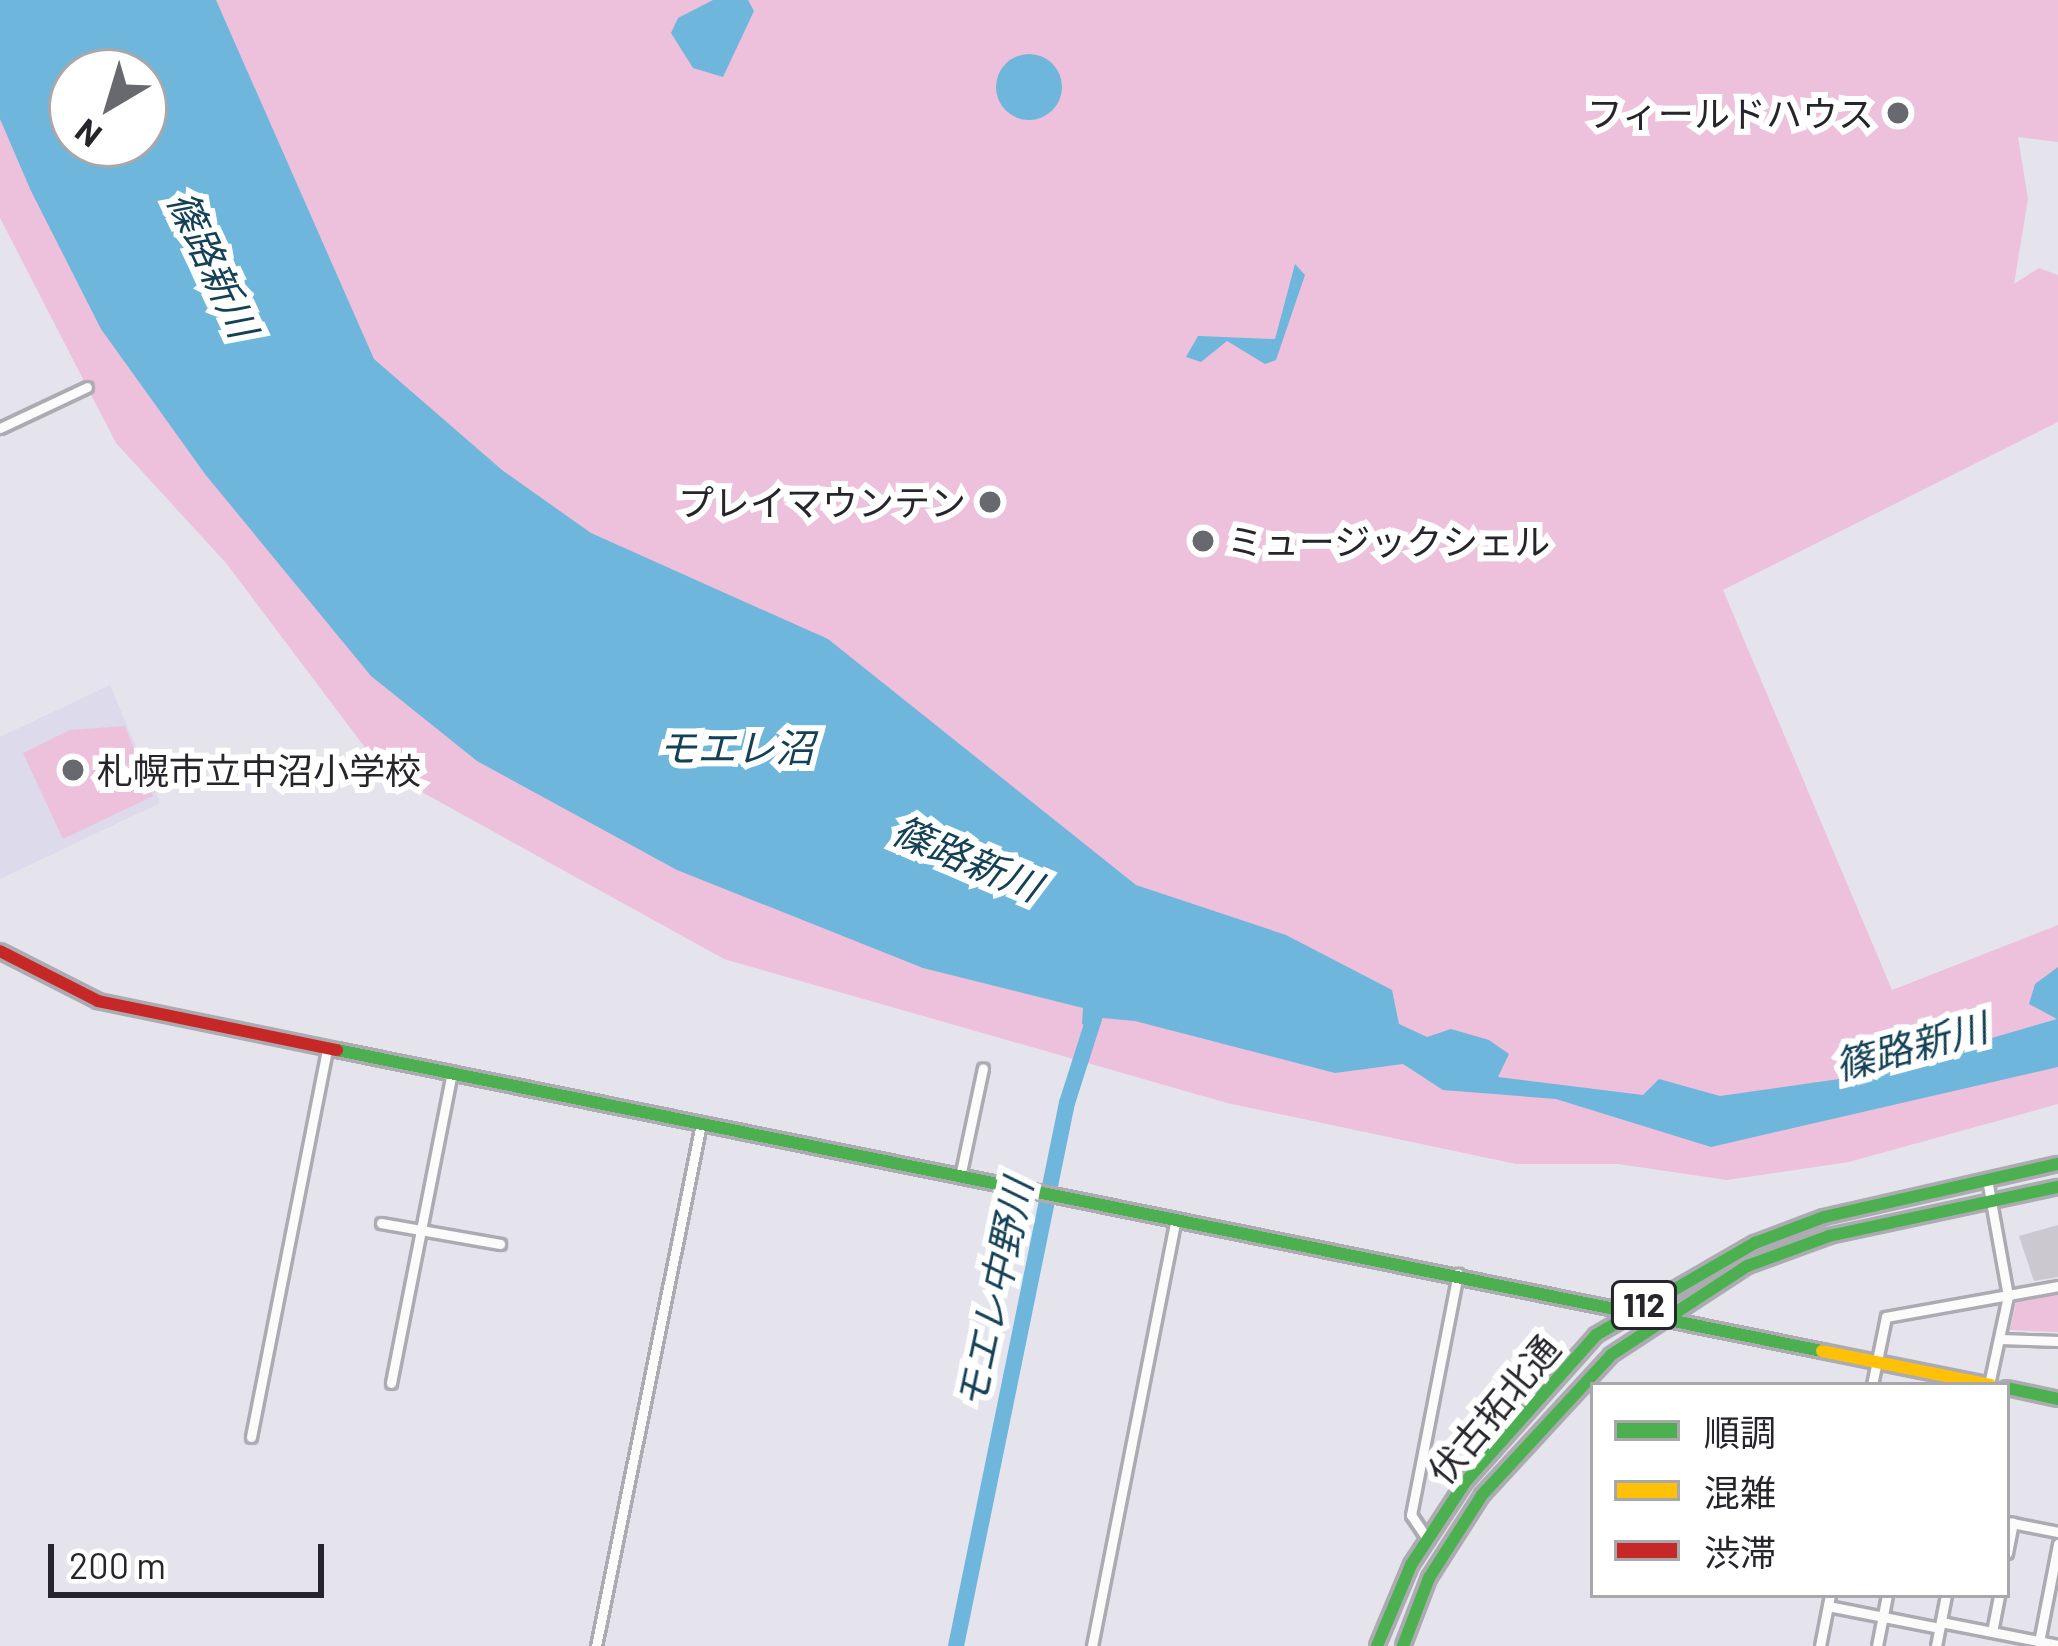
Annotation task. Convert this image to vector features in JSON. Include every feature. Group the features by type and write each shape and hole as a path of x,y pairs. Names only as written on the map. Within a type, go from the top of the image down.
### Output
{"street":[{"path":"0,428 87,387"},
{"path":"0,951 98,1001 1034,1193 1670,1316 1877,1361 1930,1379 1960,1382"},
{"path":"250,1437 327,1048"},
{"path":"960,1178 983,1068"},
{"path":"391,1383 452,1073"},
{"path":"596,1646 701,1124"},
{"name":"伏古拓北通","path":"1377,1646 1428,1540 1519,1414 1596,1335 1772,1236 2058,1164"},
{"path":"1987,1179 2008,1296 1991,1382"},
{"name":"伏古拓北通","path":"1403,1646 1429,1579 1534,1428 1611,1354 1747,1266 1829,1236 2058,1186"},
{"path":"1092,1646 1175,1221"},
{"path":"381,1223 500,1244"},
{"path":"1428,1540 1411,1515 1458,1274"},
{"path":"1873,1382 1886,1317 2058,1286"},
{"path":"2000,1339 2058,1340"},
{"path":"2010,1389 2058,1399"},
{"path":"2010,1522 2058,1532"},
{"path":"2039,1642 2058,1544"},
{"path":"1877,1646 1886,1598"},
{"path":"1936,1646 1945,1598"},
{"path":"1991,1632 1998,1598"},
{"path":"1820,1646 1829,1600 1882,1617 2058,1646"}],"shaded area":[{"path":"0,0 2058,0 2058,142 2018,137 2028,199 2014,284 2039,268 2058,275 2058,422 1723,590 1892,990 2058,925 2058,1104 1849,1162 1727,1180 1618,1164 1516,1164 1227,1103 724,959 382,770 226,563 116,443 0,218"},
{"name":"札幌市立中沼小学校","path":"110,685 160,803 0,879 0,737"},
{"path":"125,726 153,796 63,839 23,753 70,730"},
{"path":"2058,1291 2058,1332 2010,1330 2017,1299"}],"water":[{"name":"モエレ沼","path":"0,0 216,0 374,359 502,470 591,533 828,639 1136,885 1286,935 1392,990 1399,1024 1427,1037 1451,1029 1489,1040 1509,1054 1498,1077 1643,1095 1659,1079 1720,1096 1860,1076 2057,1019 2029,1004 2035,984 2058,967 2058,1067 1711,1147 1556,1099 1443,1090 1403,1064 1335,1073 1135,1021 1102,1018 1098,1031 1082,1024 1083,1008 923,968 677,870 477,761 371,676 205,474 101,329 0,119"},
{"path":"713,0 748,0 754,11 723,77 693,68 671,33 678,18"},
{"path":"1029,54 1053,63 1062,87 1053,111 1029,120 1005,111 996,87 1005,63"},
{"path":"1295,264 1305,275 1276,360 1265,364 1227,341 1201,362 1186,357 1198,336 1275,339"}],"building":[{"path":"2058,1225 2058,1277 2034,1281 2019,1236"}],"waterway":[{"name":"モエレ中野川","path":"956,1646 1067,1103 1097,1009"}],"traffic: fast":[{"path":"337,1050 1822,1351"},
{"path":"1377,1646 1411,1565 1466,1481 1596,1335 1755,1243 1824,1217 2058,1164"},
{"path":"1403,1646 1429,1578 1482,1495 1611,1355 1747,1266 1829,1236 2058,1187"},
{"path":"2010,1389 2058,1399"}],"traffic: slow":[{"path":"1822,1351 1976,1382"}],"traffic: jam":[{"path":"0,951 98,1001 337,1050"}],"place":[{"name":"フィールドハウス","path":"1898,113"},
{"name":"プレイマウンテン","path":"990,502"},
{"name":"ミュージックシェル","path":"1203,541"},
{"name":"札幌市立中沼小学校","path":"73,770"}],"water label":[{"name":"篠路新川","path":"213,264"},
{"name":"篠路新川","path":"967,858"},
{"name":"篠路新川","path":"1911,1046"}]}
